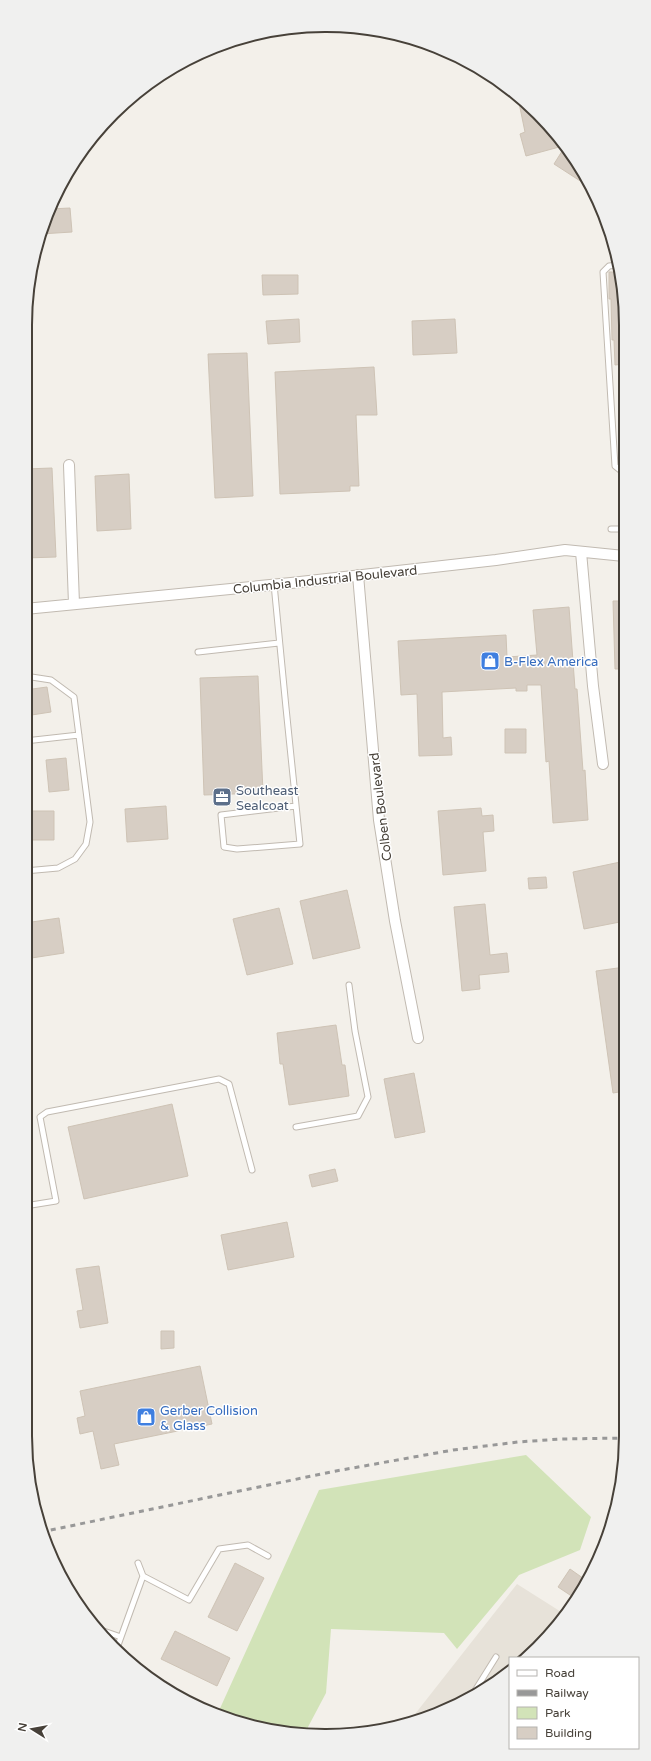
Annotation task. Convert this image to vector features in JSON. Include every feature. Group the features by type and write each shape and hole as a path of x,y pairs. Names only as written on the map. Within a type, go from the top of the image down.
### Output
{"street":[{"path":"69,465 74,604"},
{"name":"Columbia Industrial Boulevard","path":"32,608 496,560 565,550 619,556"},
{"path":"581,552 593,686 603,764"},
{"name":"Colben Boulevard","path":"358,575 380,820 395,921 418,1038"}],"lane":[{"path":"612,266 609,266 603,272 615,466 619,469"},
{"path":"611,529 619,529"},
{"path":"274,584 300,844 237,849 224,847 221,815 296,806"},
{"path":"198,652 279,643"},
{"path":"32,677 51,680 74,697 90,822 86,844 75,859 58,868 32,870"},
{"path":"32,740 79,735"},
{"path":"296,1127 358,1116 368,1097 355,1031 349,985"},
{"path":"32,1205 56,1201 40,1117 47,1112 219,1079 229,1084 252,1170"},
{"path":"143,1576 189,1600 219,1549 248,1545 268,1556"},
{"path":"119,1644 143,1576 138,1563"},
{"path":"108,1633 121,1637"},
{"path":"477,1687 496,1657"}],"shaded area":[{"path":"517,1584 560,1611 533,1643 518,1657 509,1657 509,1664 489,1680 438,1707 414,1715"}],"green space":[{"path":"526,1455 591,1517 580,1550 519,1575 457,1649 444,1633 331,1629 326,1693 308,1728 268,1723 220,1709 319,1490"}],"building":[{"path":"520,106 546,132 558,147 526,156 520,134 525,132"},
{"path":"562,152 570,162 581,182 554,164"},
{"path":"70,208 72,232 47,234 56,209"},
{"path":"609,272 614,272 618,306 619,365 615,365 614,340 612,340 611,299 609,299"},
{"path":"262,275 298,275 298,294 263,295"},
{"path":"299,319 300,342 268,344 266,321"},
{"path":"455,319 457,353 413,355 412,321"},
{"path":"247,353 253,496 215,498 208,354"},
{"path":"374,367 377,415 356,415 359,486 350,486 350,491 280,494 275,372"},
{"path":"52,468 56,557 32,558 32,469"},
{"path":"129,474 131,529 97,531 95,476"},
{"path":"613,601 619,601 619,669 615,669"},
{"path":"569,607 583,771 585,770 588,820 553,823 549,761 546,762 541,685 527,685 527,691 516,691 516,688 442,692 443,738 451,737 452,755 419,756 417,694 401,695 398,641 506,635 507,657 537,655 533,610"},
{"path":"258,676 263,793 204,795 200,678"},
{"path":"47,687 51,712 32,715 32,689"},
{"path":"505,729 526,729 526,753 505,753"},
{"path":"66,758 69,790 49,792 46,760"},
{"path":"166,806 168,839 127,842 125,809"},
{"path":"481,808 482,816 493,815 494,831 483,832 486,871 443,875 438,811"},
{"path":"32,811 54,811 54,840 32,840"},
{"path":"619,862 619,922 584,929 573,872"},
{"path":"546,877 547,888 529,889 528,878"},
{"path":"347,890 360,948 313,959 300,901"},
{"path":"485,904 490,955 507,953 509,972 479,975 480,989 462,991 454,907"},
{"path":"279,908 293,964 247,975 233,919"},
{"path":"59,918 64,953 32,958 32,922"},
{"path":"619,968 619,1092 613,1093 596,971"},
{"path":"336,1025 342,1065 345,1065 349,1096 289,1105 283,1064 280,1064 277,1033"},
{"path":"414,1073 425,1132 395,1138 384,1079"},
{"path":"172,1104 188,1176 84,1199 68,1127"},
{"path":"335,1169 338,1181 312,1187 309,1175"},
{"path":"287,1222 294,1257 228,1270 221,1235"},
{"path":"99,1266 108,1323 80,1328 77,1311 83,1310 76,1269"},
{"path":"161,1331 174,1331 174,1348 161,1349"},
{"name":"Gerber Collision & Glass","path":"200,1366 212,1424 114,1444 119,1465 101,1469 93,1431 80,1434 77,1418 85,1416 80,1391"},
{"path":"235,1563 264,1578 237,1631 208,1617"},
{"path":"570,1569 582,1578 572,1596 558,1587"},
{"path":"175,1631 230,1658 217,1686 161,1659"}],"railway":[{"path":"48,1531 336,1471 453,1450 518,1442 561,1439 619,1438"}],"place":[{"name":"B-Flex America","path":"490,661"},
{"name":"Southeast Sealcoat","path":"222,797"},
{"name":"Gerber Collision & Glass","path":"146,1417"}]}
